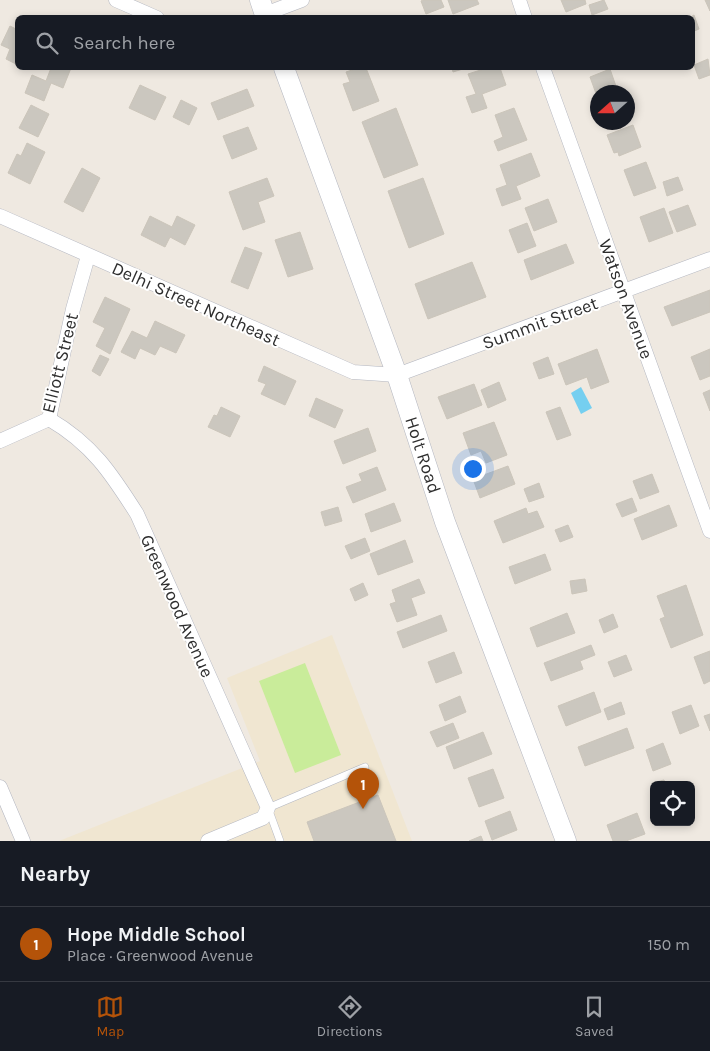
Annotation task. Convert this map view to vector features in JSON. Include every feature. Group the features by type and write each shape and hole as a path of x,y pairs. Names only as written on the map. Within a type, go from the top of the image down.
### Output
{"main road":[{"name":"Holt Road","path":"285,70 397,375 445,522 566,841"}],"street":[{"path":"116,0 150,15"},
{"path":"264,10 302,0"},
{"path":"519,0 524,15"},
{"name":"Watson Avenue","path":"544,70 710,531"},
{"name":"Delhi Street Northeast","path":"0,216 353,372 397,375"},
{"name":"Elliott Street","path":"0,441 49,419 73,308 88,256"},
{"name":"Summit Street","path":"397,375 710,259"},
{"name":"Greenwood Avenue","path":"49,419 72,432 95,454 117,482 136,514 265,813"},
{"path":"0,787 23,841"},
{"path":"208,841 265,813"}],"lane":[{"path":"280,841 265,813 365,767"}],"shaded area":[{"path":"332,635 412,841 59,841 260,761 227,678"}],"green space":[{"path":"305,663 341,755 295,773 259,681"}],"water":[{"path":"581,387 592,408 581,414 571,393"}],"building":[{"path":"441,0 444,7 426,14 421,1"},
{"path":"448,0 477,0 479,4 453,14"},
{"path":"561,0 585,0 586,4 566,12"},
{"path":"604,0 608,9 592,15 589,5"},
{"path":"705,0 710,0 710,11"},
{"path":"695,18 699,29 695,31"},
{"path":"10,26 15,28 15,64 6,59 10,49 1,45"},
{"path":"708,59 710,75 699,79 695,65"},
{"path":"50,70 70,70 63,88 51,83 44,101 25,93 32,75 46,81"},
{"path":"367,70 379,101 353,111 343,84 350,82 346,72"},
{"path":"481,70 501,70 506,85 482,94 487,108 472,113 466,97 476,94 468,74"},
{"path":"610,70 616,85 593,85 590,77"},
{"path":"140,85 166,97 155,120 129,108"},
{"path":"247,89 254,106 218,120 211,103"},
{"path":"181,100 197,108 189,125 173,117"},
{"path":"31,105 49,114 38,137 19,128"},
{"path":"396,108 418,165 384,178 362,122"},
{"path":"514,108 527,140 498,151 494,141 503,137 495,115"},
{"path":"248,127 257,149 232,159 223,136"},
{"path":"620,130 635,130 641,147 619,156 618,152 614,153 607,135"},
{"path":"27,143 45,152 30,184 8,173 17,154 21,156"},
{"path":"531,153 540,176 516,186 521,199 502,206 496,189 507,185 500,165"},
{"path":"646,162 656,188 634,196 624,170"},
{"path":"82,168 100,178 83,212 64,202"},
{"path":"678,177 683,190 667,196 663,182"},
{"path":"267,178 274,196 258,202 265,222 243,230 229,192"},
{"path":"423,178 444,234 409,248 388,191"},
{"path":"548,199 557,222 534,231 525,208"},
{"path":"688,205 696,225 677,232 669,212"},
{"path":"664,208 673,233 649,242 640,217"},
{"path":"150,216 172,227 177,216 195,225 185,245 170,237 165,247 141,235"},
{"path":"527,223 536,246 518,253 509,230"},
{"path":"300,232 313,269 288,277 275,240"},
{"path":"566,244 574,263 531,280 524,260"},
{"path":"245,247 262,253 248,289 231,282"},
{"path":"472,262 486,297 428,319 415,284"},
{"path":"710,290 710,312 672,326 664,307"},
{"path":"105,297 130,309 110,354 96,346 105,328 93,322"},
{"path":"155,321 185,335 176,353 160,346 155,355 140,348 135,359 121,352 132,331 147,338"},
{"path":"597,349 609,382 591,389 587,377 566,385 558,364"},
{"path":"710,349 710,376 700,380 691,357"},
{"path":"100,355 109,359 100,376 92,371"},
{"path":"548,357 554,374 539,379 533,363"},
{"path":"264,366 296,381 285,405 261,394 266,384 258,381"},
{"path":"499,382 506,400 488,408 481,390"},
{"path":"474,384 482,405 447,419 438,397"},
{"path":"710,390 710,411 703,393"},
{"path":"316,398 343,410 335,428 309,416"},
{"path":"221,407 240,416 230,437 208,427 214,415 217,416"},
{"path":"560,407 571,435 557,440 546,412"},
{"path":"494,422 507,455 486,463 481,451 471,455 463,433"},
{"path":"368,428 376,451 343,464 334,441"},
{"path":"508,466 515,484 480,498 473,479"},
{"path":"377,467 386,490 353,503 346,487 362,481 359,474"},
{"path":"652,474 659,492 640,499 633,481"},
{"path":"539,483 544,497 529,502 524,489"},
{"path":"632,498 637,511 622,517 616,504"},
{"path":"394,503 401,521 371,532 365,514"},
{"path":"669,505 677,526 642,540 634,519"},
{"path":"338,507 342,521 325,526 321,512"},
{"path":"526,508 528,514 537,511 544,527 503,543 494,521"},
{"path":"568,525 573,537 560,542 555,530"},
{"path":"365,538 370,551 351,559 345,546"},
{"path":"405,540 413,562 378,575 370,554"},
{"path":"545,554 551,570 515,584 509,567"},
{"path":"419,579 425,593 411,598 417,615 397,622 390,604 396,602 392,590"},
{"path":"585,579 587,591 572,594 570,581"},
{"path":"363,583 368,595 355,601 350,589"},
{"path":"686,585 703,635 671,648 660,619 665,617 657,596"},
{"path":"567,613 575,633 537,647 530,628"},
{"path":"613,614 618,627 604,633 599,620"},
{"path":"441,615 447,631 403,648 397,632"},
{"path":"591,645 595,655 580,661 583,669 551,681 544,663"},
{"path":"710,651 710,681 704,684 694,657"},
{"path":"454,652 462,673 436,683 428,662"},
{"path":"626,655 632,670 614,677 608,662"},
{"path":"594,692 601,712 566,726 558,706"},
{"path":"460,696 466,712 445,721 439,705"},
{"path":"621,702 625,714 608,720 604,709"},
{"path":"691,705 699,726 680,734 672,712"},
{"path":"710,714 710,731 704,716"},
{"path":"453,723 459,738 437,747 430,732"},
{"path":"627,728 634,748 585,766 578,747"},
{"path":"483,732 492,754 454,769 446,747"},
{"path":"663,743 671,764 653,771 646,750"},
{"path":"493,769 504,798 479,807 468,778"},
{"path":"378,795 396,841 314,841 307,822"},
{"path":"510,811 517,830 492,840 485,821"},
{"path":"637,813 645,834 626,841 613,841 607,825"},
{"path":"481,836 483,841 469,841"}],"place":[{"name":"Hope Middle School","path":"363,809"}]}
